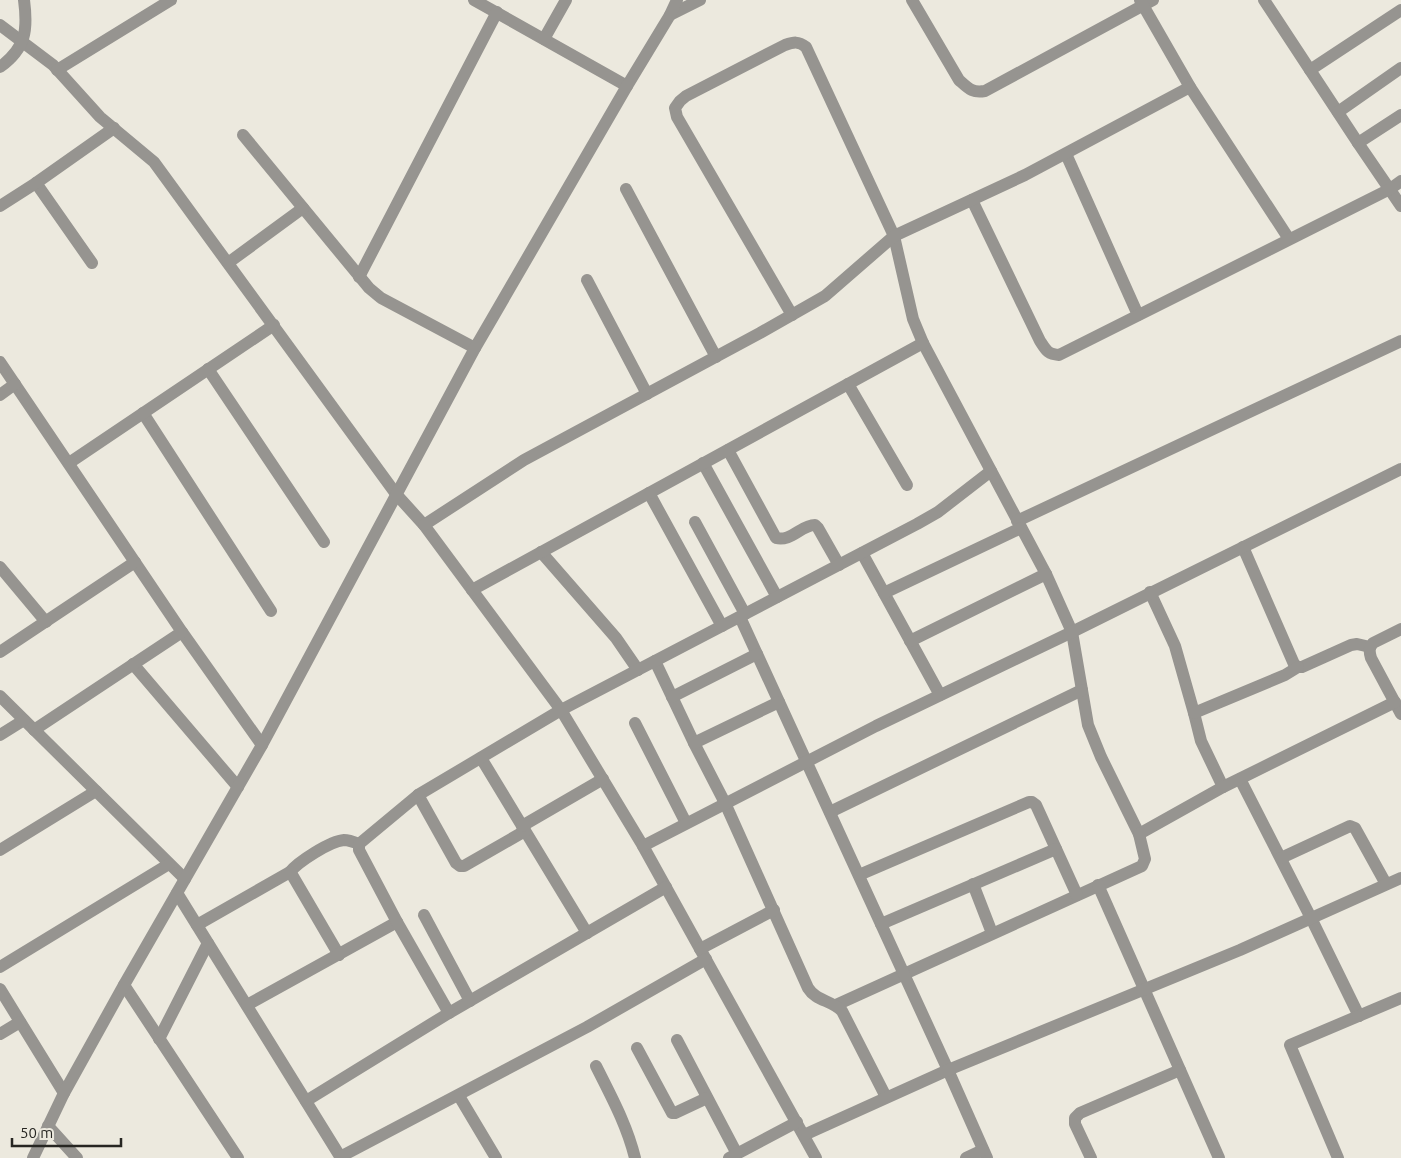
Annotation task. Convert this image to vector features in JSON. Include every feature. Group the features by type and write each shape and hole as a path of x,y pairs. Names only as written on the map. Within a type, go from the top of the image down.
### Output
{"street":[{"path":"0,67 9,61 23,42 27,21 24,0"},
{"path":"57,70 171,0"},
{"path":"474,0 627,86"},
{"path":"544,39 566,0"},
{"path":"33,1158 64,1093 262,744 475,348 677,0"},
{"path":"670,15 700,0"},
{"path":"912,0 959,80 976,92 985,91 1145,2 1190,87 1289,239"},
{"path":"1264,0 1401,206"},
{"path":"1310,70 1401,10"},
{"path":"359,277 497,12"},
{"path":"0,25 57,70 100,117 154,162 396,494 424,525 561,710 643,846 816,1158"},
{"path":"792,316 677,117 675,108 686,96 785,45 799,42 806,47 894,236 913,319 923,343 1046,574 1072,632 1088,725 1094,742 1139,834 1145,859 1142,866 836,1005"},
{"path":"1338,112 1401,68"},
{"path":"424,525 524,460 792,316 825,296 894,236 1025,175 1190,87"},
{"path":"1358,143 1401,115"},
{"path":"0,206 114,128"},
{"path":"243,135 369,288 381,298 475,348"},
{"path":"1066,154 1138,315"},
{"path":"972,200 1040,341 1051,354 1059,355 1390,190 1401,181"},
{"path":"36,183 92,263"},
{"path":"626,189 716,357"},
{"path":"228,263 303,208"},
{"path":"587,280 648,394"},
{"path":"69,463 274,325"},
{"path":"884,593 1019,524 1401,341"},
{"path":"472,590 923,343"},
{"path":"0,362 182,632 262,744"},
{"path":"208,369 324,542"},
{"path":"0,394 15,384"},
{"path":"848,384 907,485"},
{"path":"143,413 271,611"},
{"path":"728,450 776,538 779,540 785,539 810,525 815,525 839,565"},
{"path":"703,464 778,597"},
{"path":"643,846 940,695 1072,632 1401,469"},
{"path":"359,844 418,795 561,710 938,512 991,471"},
{"path":"649,493 722,626"},
{"path":"696,522 743,615 757,654 985,1154 966,1158"},
{"path":"1243,547 1294,664 1298,667"},
{"path":"541,552 616,638 638,670"},
{"path":"862,553 940,695"},
{"path":"0,652 135,562"},
{"path":"0,567 46,622"},
{"path":"910,641 1046,574"},
{"path":"1150,592 1175,646 1201,740 1223,787"},
{"path":"1139,834 1223,787 1398,708 1369,651 1373,643 1401,629"},
{"path":"34,730 182,632"},
{"path":"1194,713 1351,645 1357,644 1370,647"},
{"path":"672,697 757,654"},
{"path":"655,661 774,910 804,980 812,993 836,1005 842,1012 886,1098"},
{"path":"133,664 238,787"},
{"path":"830,812 1082,690"},
{"path":"0,696 185,879"},
{"path":"694,743 779,702"},
{"path":"0,735 24,720"},
{"path":"635,723 686,823"},
{"path":"480,758 587,933"},
{"path":"418,795 456,863 464,866 603,779"},
{"path":"1240,779 1359,1016"},
{"path":"0,850 96,791"},
{"path":"859,875 1032,802 1036,805 1077,895"},
{"path":"1280,858 1350,826 1355,828 1386,884"},
{"path":"197,925 290,872 302,861 333,843 346,840 359,844"},
{"path":"359,844 359,850 397,922 449,1013"},
{"path":"881,924 1056,849"},
{"path":"0,967 170,864"},
{"path":"290,872 338,955"},
{"path":"804,1135 948,1070 1240,950 1401,878"},
{"path":"973,884 992,933"},
{"path":"1098,885 1219,1158"},
{"path":"306,1101 449,1013 666,887"},
{"path":"177,893 340,1157 587,1027 774,910"},
{"path":"424,915 470,1001"},
{"path":"247,1006 397,922"},
{"path":"158,1038 208,942"},
{"path":"124,985 236,1157"},
{"path":"0,989 64,1093"},
{"path":"1338,1158 1290,1045 1401,998"},
{"path":"0,1034 20,1022"},
{"path":"676,1040 707,1098 733,1156 797,1122"},
{"path":"637,1048 672,1113 707,1098"},
{"path":"596,1066 618,1111 635,1158"},
{"path":"1091,1158 1075,1124 1076,1118 1080,1113 1180,1070"},
{"path":"459,1096 496,1158"},
{"path":"48,1126 72,1150 77,1158"}]}
